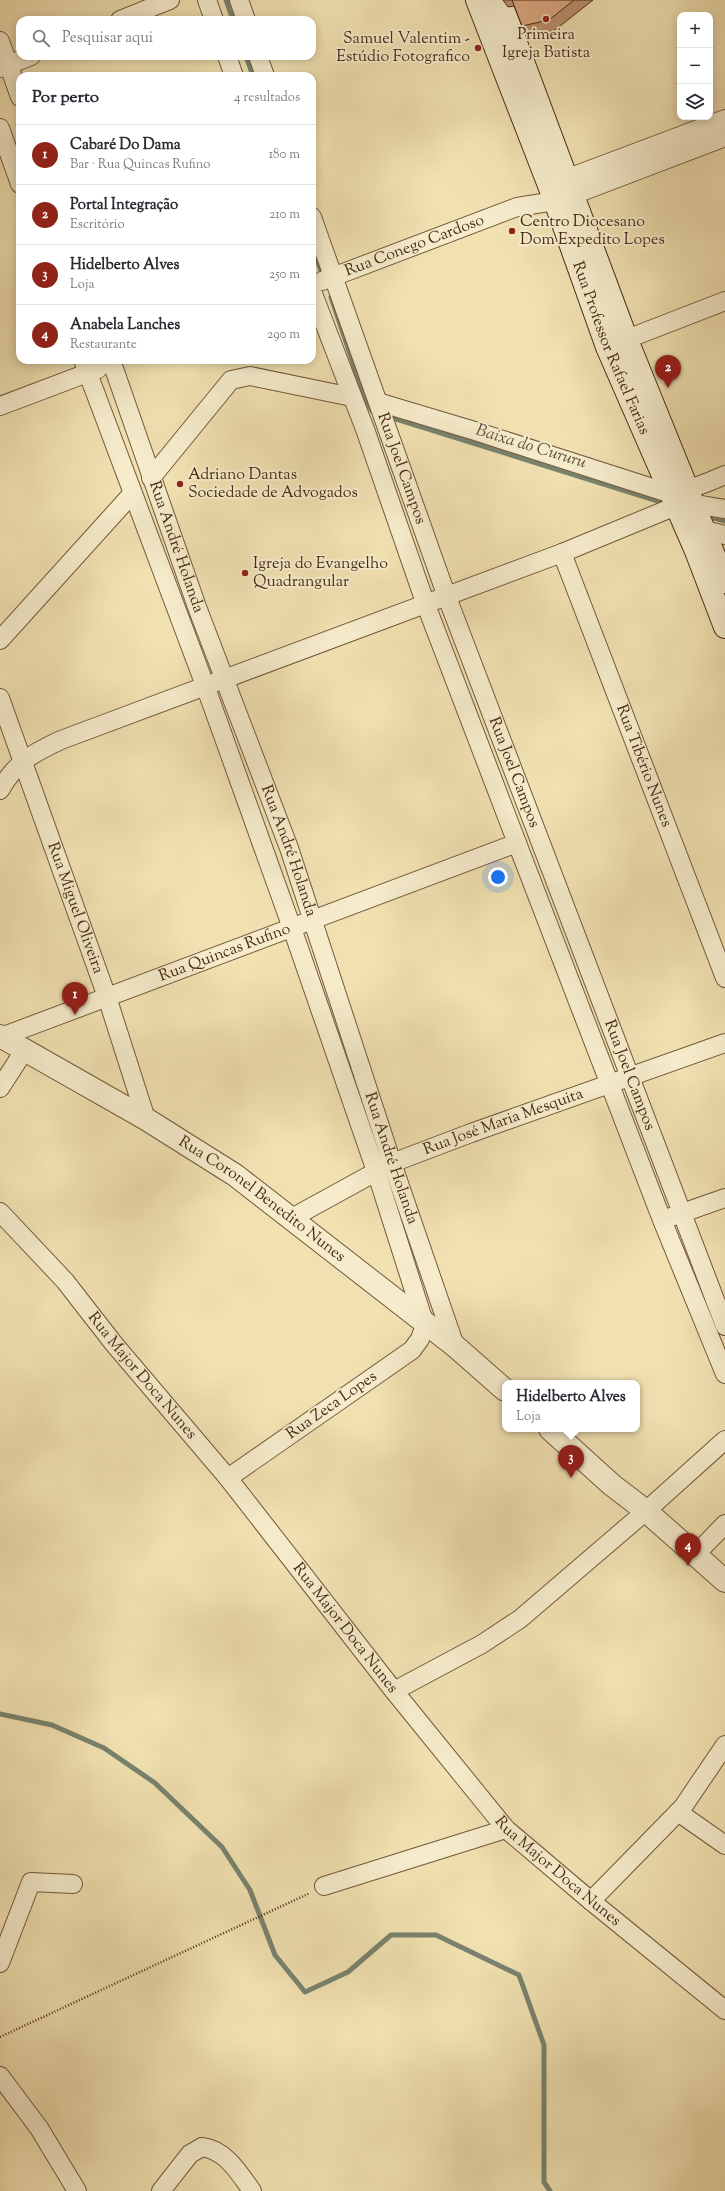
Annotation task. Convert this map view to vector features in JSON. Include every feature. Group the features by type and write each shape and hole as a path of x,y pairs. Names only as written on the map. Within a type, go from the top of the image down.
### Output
{"main road":[{"name":"Rua Professor Rafael Farias","path":"477,0 561,190"},
{"name":"Rua Professor Rafael Farias","path":"500,0 561,190 617,343 692,512 725,582"},
{"name":"Rua Professor Rafael Farias","path":"692,512 725,627"},
{"name":"Rua Coronel Benedito Nunes","path":"0,1037 146,1119 235,1176 455,1346 502,1387"},
{"path":"553,1432 612,1485 696,1554 725,1581"}],"street":[{"path":"130,16 170,0"},
{"path":"207,0 213,16"},
{"path":"239,0 245,16"},
{"path":"0,41 4,66 16,90"},
{"path":"4,66 20,60"},
{"path":"228,60 233,72"},
{"path":"259,60 264,72"},
{"path":"561,190 725,119"},
{"path":"0,128 16,173"},
{"path":"561,190 725,137"},
{"name":"Rua Conego Cardoso","path":"316,283 561,190"},
{"name":"Rua Joel Campos","path":"316,229 447,597 725,1326"},
{"path":"617,343 725,301"},
{"name":"Rua Joel Campos","path":"316,302 366,432 426,605 517,844 662,1220 725,1374"},
{"path":"0,406 86,367 100,364"},
{"name":"Rua André Holanda","path":"116,364 151,478 224,681 289,848 314,920 392,1163 455,1346"},
{"name":"Rua André Holanda","path":"86,367 132,494 206,688 292,928 376,1171 425,1324"},
{"path":"151,478 231,380 250,376 352,397"},
{"path":"378,402 692,512"},
{"path":"366,432 388,430"},
{"path":"692,512 725,475"},
{"path":"0,640 132,494"},
{"path":"0,790 14,769 23,761 41,749 61,740 206,688 562,553 692,512 725,509"},
{"name":"Rua Tibério Nunes","path":"562,553 725,978"},
{"name":"Rua Miguel Oliveira","path":"0,698 107,997 146,1119"},
{"name":"Rua Quincas Rufino","path":"0,1037 517,844"},
{"name":"Rua José Maria Mesquita","path":"290,1219 392,1163 471,1133 725,1043"},
{"path":"0,1088 24,1051"},
{"path":"662,1220 725,1198"},
{"name":"Rua Major Doca Nunes","path":"0,1212 65,1282 114,1344 228,1478 394,1691 506,1829 591,1901 725,2010"},
{"name":"Rua Zeca Lopes","path":"228,1478 412,1350 420,1339 425,1324"},
{"path":"394,1691 482,1644 520,1619 646,1512 725,1440"},
{"path":"696,1554 725,1524"},
{"path":"591,1901 678,1812 725,1745"},
{"path":"678,1812 725,1845"},
{"path":"324,1886 506,1829"},
{"path":"0,1963 31,1882 73,1884"},
{"path":"0,2076 39,2128 77,2191"},
{"path":"161,2191 190,2154 202,2147 217,2151 231,2162 252,2191"}],"path":[{"path":"0,2037 324,1886"}],"building":[{"path":"512,0 574,0 549,20 522,26"}],"waterway":[{"name":"Baixa do Cururu","path":"226,0 232,16"},
{"name":"Baixa do Cururu","path":"247,60 252,72"},
{"name":"Baixa do Cururu","path":"316,256 321,271"},
{"name":"Baixa do Cururu","path":"331,297 365,399 372,411"},
{"name":"Baixa do Cururu","path":"393,418 661,502"},
{"name":"Baixa do Cururu","path":"714,518 725,521"},
{"path":"0,1714 52,1725 104,1748 155,1783 222,1847 250,1890 275,1955 305,1992 348,1972 391,1935 436,1935 519,1975 544,2045 544,2182 550,2191"}],"place":[{"name":"Primeira Igreja Batista","path":"546,19"},
{"name":"Samuel Valentim - Estúdio Fotografico","path":"478,48"},
{"name":"Centro Diocesano Dom Expedito Lopes","path":"512,231"},
{"name":"Portal Integração","path":"668,388"},
{"name":"Adriano Dantas Sociedade de Advogados","path":"180,484"},
{"name":"Igreja do Evangelho Quadrangular","path":"245,573"},
{"name":"Cabaré Do Dama","path":"75,1015"},
{"name":"Hidelberto Alves","path":"571,1478"},
{"name":"Anabela Lanches","path":"688,1566"}]}
